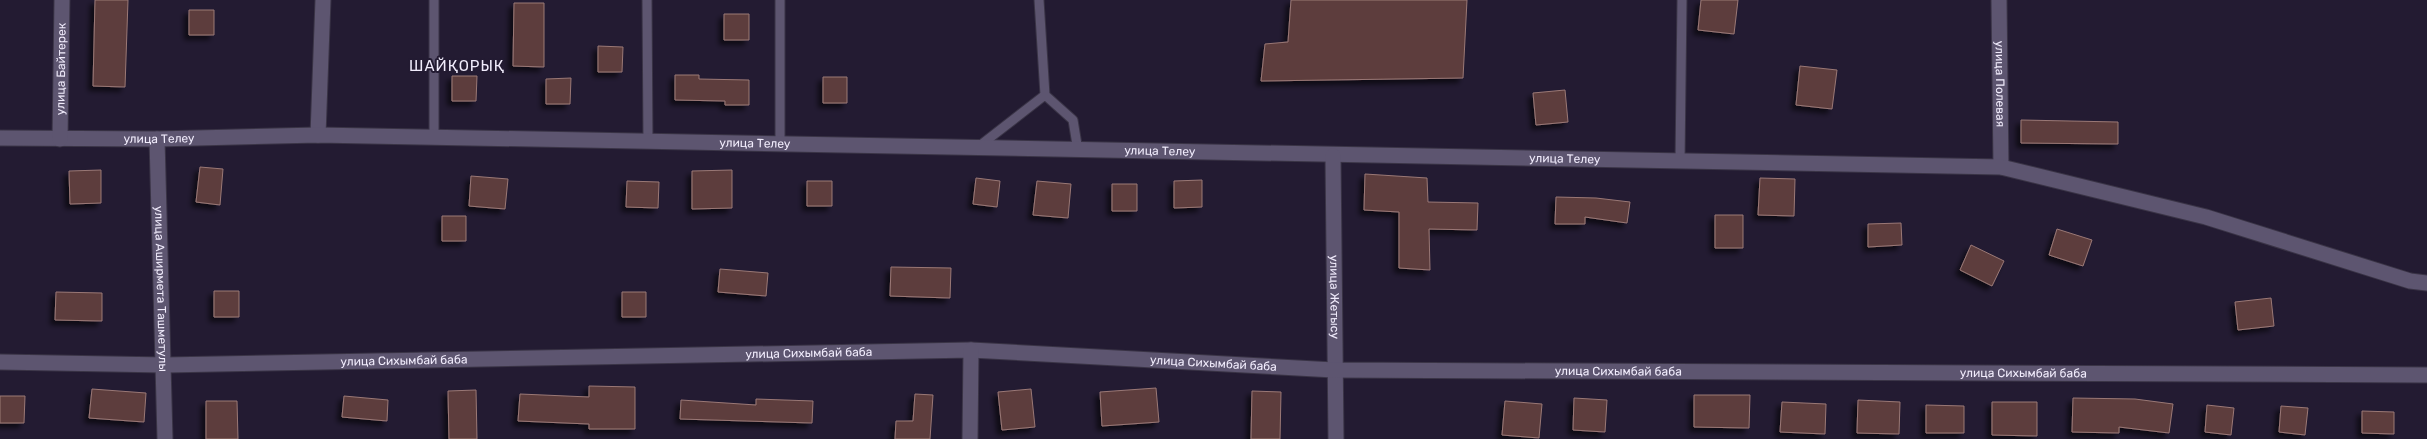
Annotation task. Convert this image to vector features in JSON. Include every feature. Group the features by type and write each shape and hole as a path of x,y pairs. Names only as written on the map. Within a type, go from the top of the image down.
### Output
{"street":[{"name":"улица Байтерек","path":"60,139 62,0"},
{"path":"318,135 323,0"},
{"name":"улица Полевая","path":"1999,0 2001,167"},
{"name":"улица Телеу","path":"0,138 157,139 318,135 1334,156 2001,167 2206,217 2410,281 2427,283"},
{"name":"улица Аширмета Ташметулы","path":"157,139 166,439"},
{"name":"улица Жетысу","path":"1334,156 1334,370 1336,439"},
{"path":"970,350 970,439"},
{"name":"улица Сихымбай баба","path":"0,362 164,365 970,350 1334,370 2427,376"}],"lane":[{"path":"434,0 434,138"},
{"path":"647,0 648,142"},
{"path":"780,0 780,145"},
{"path":"1039,0 1045,95 1073,120 1078,151"},
{"path":"1680,161 1682,0"},
{"path":"976,149 1045,95"}],"building":[{"path":"95,0 128,0 125,87 93,86"},
{"path":"1291,0 1467,0 1463,78 1261,81 1265,44 1288,42"},
{"path":"1701,0 1738,0 1734,34 1698,30"},
{"path":"514,3 544,3 544,67 513,66"},
{"path":"189,10 214,10 214,35 189,35"},
{"path":"724,14 749,14 749,40 724,40"},
{"path":"598,46 623,47 622,72 598,72"},
{"path":"1800,66 1837,70 1832,109 1796,105"},
{"path":"675,75 699,75 699,79 749,80 749,105 725,105 725,101 675,100"},
{"path":"452,76 477,76 476,101 452,101"},
{"path":"823,77 847,77 847,103 823,103"},
{"path":"571,78 570,104 546,104 546,79"},
{"path":"1565,90 1568,122 1536,125 1533,93"},
{"path":"2021,120 2118,122 2118,144 2021,143"},
{"path":"200,167 223,169 220,205 196,202"},
{"path":"101,170 101,203 70,204 69,171"},
{"path":"732,170 732,208 692,209 692,171"},
{"path":"1365,174 1427,178 1428,202 1478,203 1477,230 1429,229 1430,270 1399,268 1399,212 1364,210"},
{"path":"471,176 508,179 505,209 469,206"},
{"path":"976,178 1000,181 997,207 973,204"},
{"path":"1760,178 1795,179 1794,216 1758,215"},
{"path":"1202,180 1202,207 1174,208 1174,181"},
{"path":"627,181 659,182 658,208 626,207"},
{"path":"807,181 832,181 832,206 807,206"},
{"path":"1037,181 1071,184 1068,218 1033,215"},
{"path":"1112,184 1137,184 1137,211 1112,211"},
{"path":"1556,197 1596,198 1630,202 1627,223 1585,217 1585,224 1555,224"},
{"path":"1715,215 1743,215 1743,248 1715,248"},
{"path":"442,216 466,216 466,241 442,241"},
{"path":"1901,223 1902,245 1868,247 1868,224"},
{"path":"2057,229 2092,240 2083,266 2049,255"},
{"path":"1971,245 2004,261 1992,286 1960,270"},
{"path":"891,267 951,268 950,298 890,296"},
{"path":"720,269 768,273 766,296 718,292"},
{"path":"214,291 239,291 239,317 214,317"},
{"path":"56,292 102,293 102,321 55,320"},
{"path":"622,292 646,292 646,317 622,317"},
{"path":"2271,298 2274,326 2238,330 2235,302"},
{"path":"589,386 635,387 635,429 589,429 589,424 518,421 520,394 589,397"},
{"path":"1156,388 1159,422 1102,426 1100,392"},
{"path":"92,389 146,393 144,422 89,418"},
{"path":"1031,389 1035,427 1002,430 998,392"},
{"path":"476,390 477,439 449,439 448,391"},
{"path":"1252,391 1281,392 1280,439 1251,439"},
{"path":"915,394 933,395 930,439 895,439 896,421 913,421"},
{"path":"1694,395 1750,395 1749,428 1694,427"},
{"path":"0,396 25,396 24,423 0,423"},
{"path":"344,396 388,400 387,421 342,417"},
{"path":"1574,398 1607,400 1605,432 1573,430"},
{"path":"2073,398 2135,399 2173,404 2169,433 2119,427 2119,433 2072,432"},
{"path":"756,399 813,401 812,423 680,419 681,400 756,405"},
{"path":"1858,400 1900,402 1899,434 1857,433"},
{"path":"206,401 237,401 238,439 206,439"},
{"path":"1505,401 1542,404 1539,438 1502,435"},
{"path":"1782,402 1826,404 1825,434 1780,432"},
{"path":"1992,402 2037,402 2037,436 1992,435"},
{"path":"1926,405 1964,406 1964,433 1926,433"},
{"path":"2207,405 2234,408 2231,435 2205,432"},
{"path":"2281,406 2308,408 2305,435 2279,432"},
{"path":"2362,411 2394,412 2394,434 2362,433"}],"district":[{"name":"ШАЙҚОРЫҚ","path":"457,66"}]}
